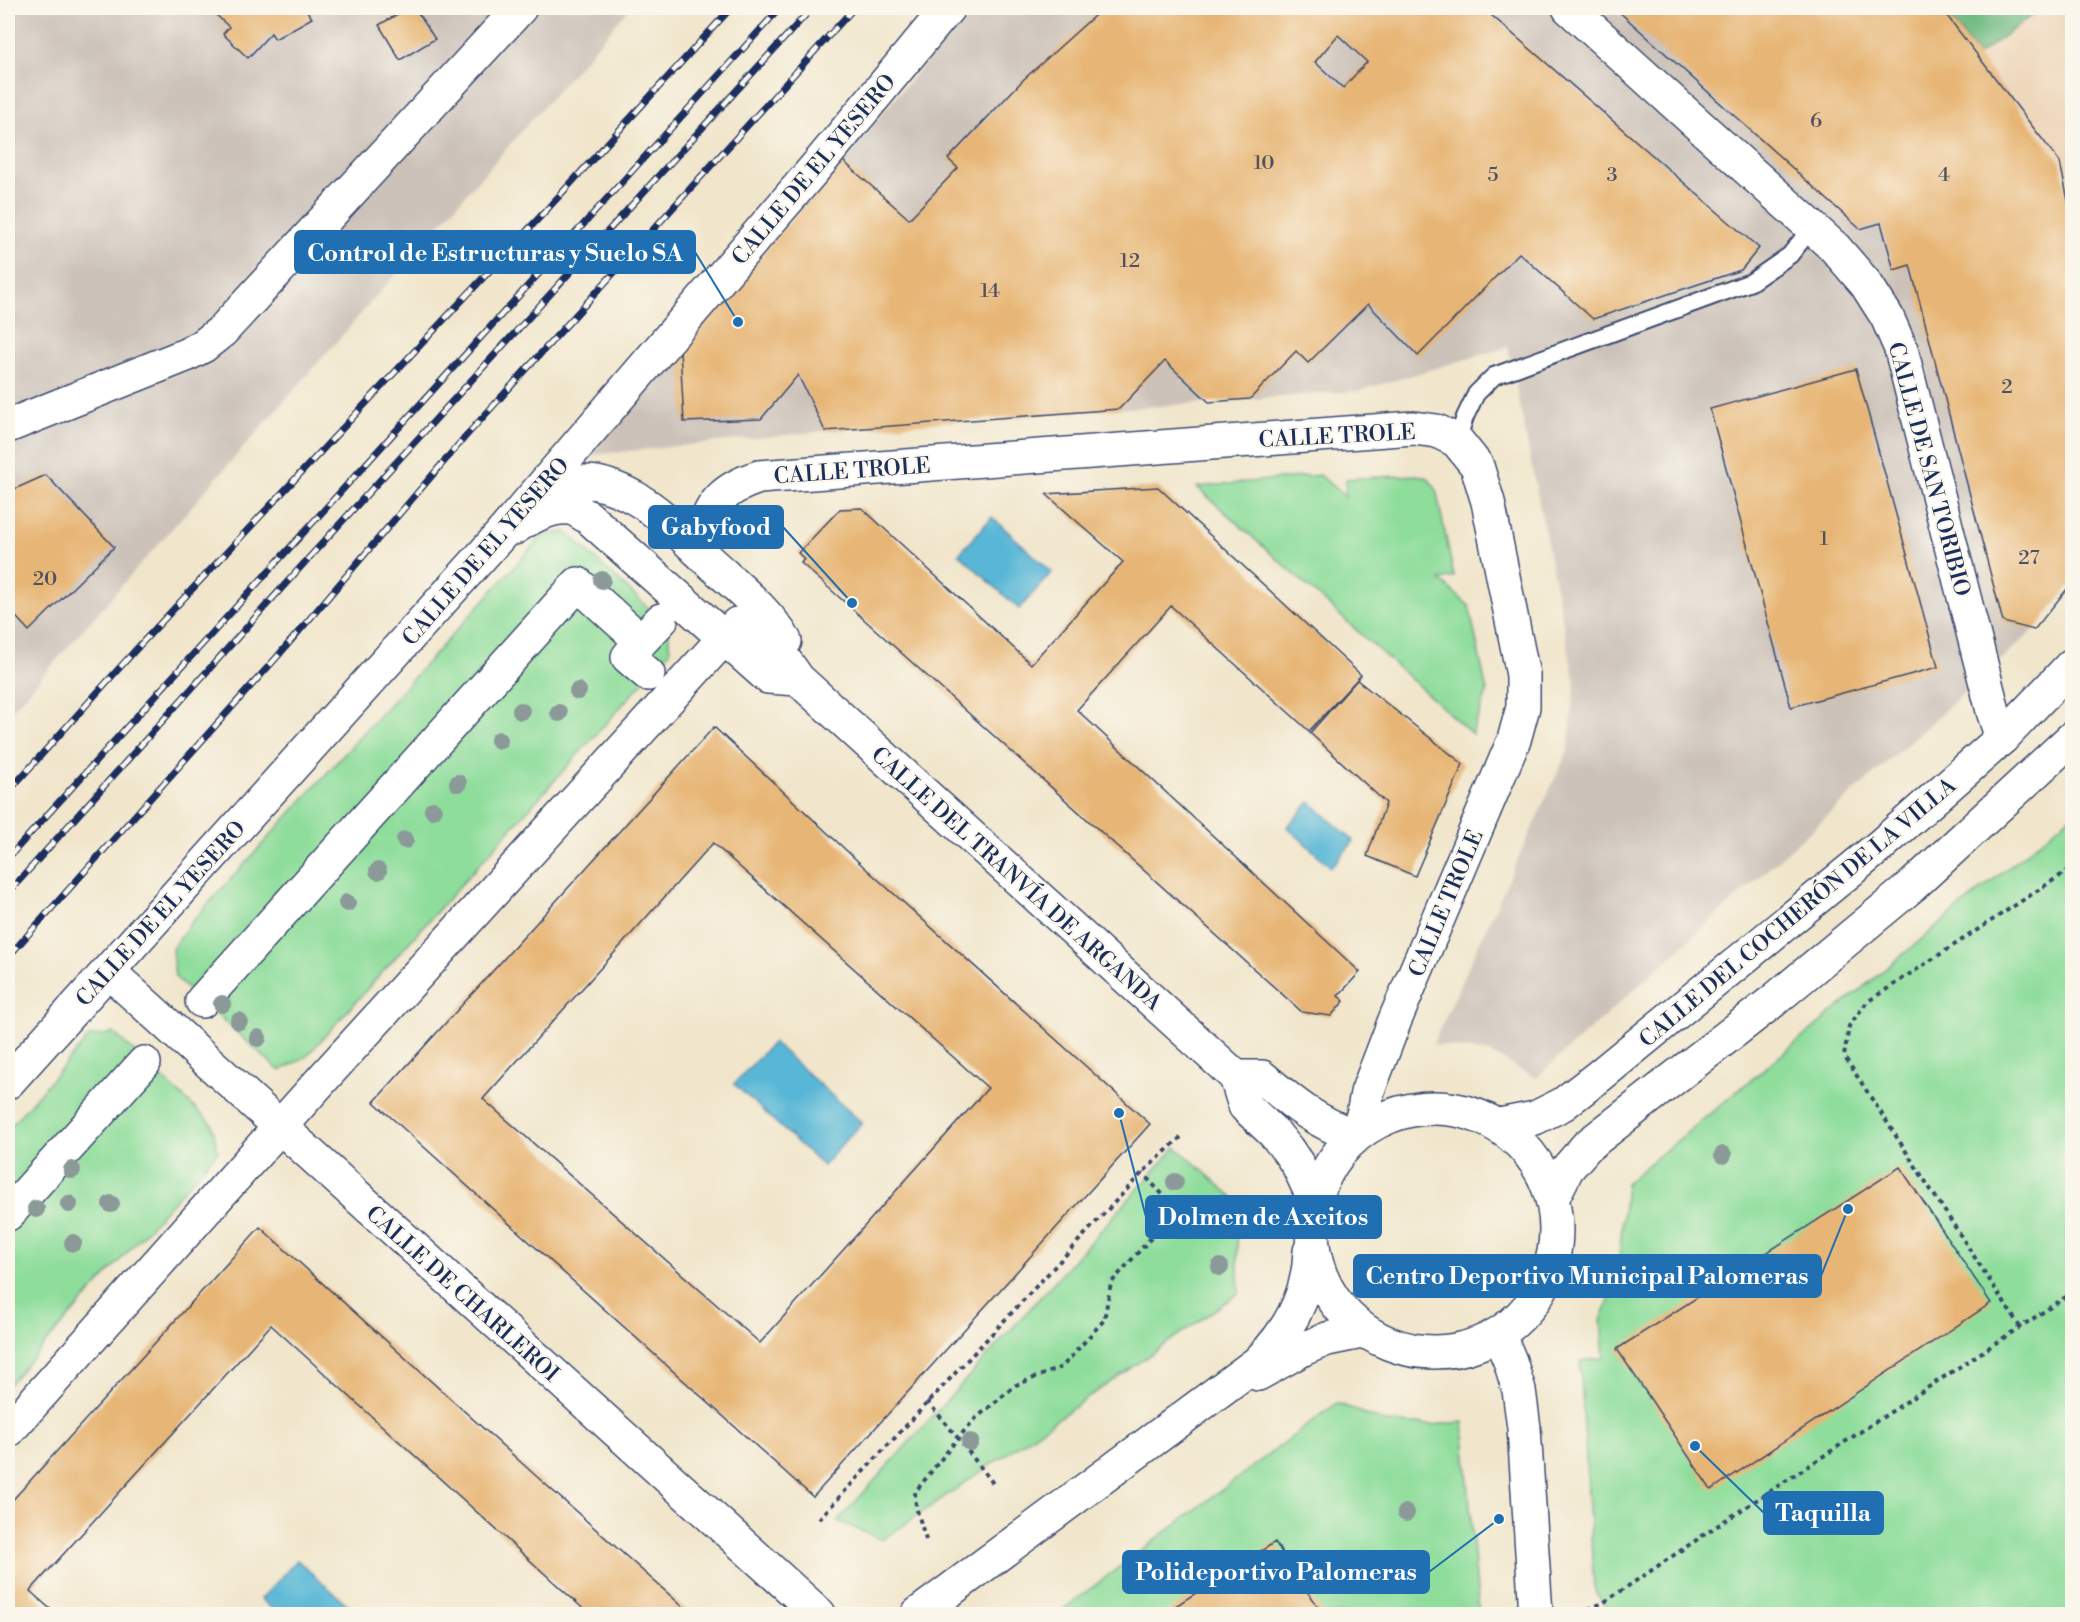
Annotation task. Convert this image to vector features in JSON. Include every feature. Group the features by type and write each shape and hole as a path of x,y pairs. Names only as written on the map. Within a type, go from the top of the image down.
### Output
{"street":[{"path":"8,426 141,371 186,355 203,346 222,331 520,8"},
{"name":"CALLE DE EL YESERO","path":"8,1082 533,498 820,162 948,8"},
{"name":"CALLE DE SAN TORIBIO","path":"1569,8 1835,248 1866,284 1887,317 1902,349 2002,738"},
{"name":"CALLE TROLE","path":"697,550 706,520 719,498 737,484 759,477 1413,428 1437,431 1457,441 1477,466 1488,502 1523,675 1523,708 1514,740 1395,1020 1367,1093 1363,1115 1355,1136"},
{"path":"533,498 554,487 575,483 603,484 636,499 657,514 753,602 780,632 790,650 798,679"},
{"path":"8,1431 280,1127 725,638 588,517 571,508 552,510 525,521 497,539"},
{"path":"202,1001 578,584 651,630 628,657 648,675"},
{"name":"CALLE DEL TRANVÍA DE ARGANDA","path":"725,638 737,624 754,630 783,656 798,679 1236,1077"},
{"name":"CALLE DEL COCHERÓN DE LA VILLA","path":"1500,1125 1535,1118 1563,1104 1880,846 2002,738 2073,664"},
{"path":"1553,1197 1567,1169 1587,1146 1764,1008 1913,885 2073,738"},
{"name":"CALLE DE CHARLEROI","path":"108,971 819,1614"},
{"path":"8,1214 144,1063"},
{"path":"1314,1199 1298,1165 1287,1149 1274,1133 1245,1106 1236,1077 1262,1077 1299,1109 1328,1126 1355,1136"},
{"path":"918,1614 1226,1386 1270,1350 1297,1311 1310,1271 1311,1240 1314,1199 1323,1176 1355,1136 1385,1117 1423,1108 1463,1111 1500,1125 1524,1145 1542,1169 1553,1197 1557,1237 1549,1275 1529,1309 1499,1335 1460,1351 1418,1353 1378,1340 1345,1316 1321,1281 1311,1240"},
{"path":"1226,1386 1248,1381 1303,1349 1327,1339 1366,1332"},
{"path":"1499,1335 1519,1390 1524,1428 1536,1614"}],"lane":[{"path":"1457,441 1476,394 1494,376 1751,282 1790,255 1812,227"}],"path":[{"path":"2020,1328 1844,1056 1849,1026 1867,1002 2073,868"},
{"path":"819,1519 1142,1173 1181,1137"},
{"path":"926,1540 916,1507 915,1492 975,1419 1016,1385 1062,1367 1104,1320 1111,1283 1158,1230 1167,1199 1142,1173"},
{"path":"1588,1609 1603,1603 2073,1293"},
{"path":"927,1401 995,1486"}],"shaded area":[{"path":"8,8 630,8 8,715"},
{"path":"972,8 1941,8 2060,162 2072,220 2072,583 2034,630 1536,1078 1490,1053 1433,1044 1568,750 1575,683 1508,347 1358,391 825,431 591,455"},
{"path":"2042,8 2072,8 2072,220 2060,162 1978,55"}],"green space":[{"path":"1943,8 2042,8 1978,55"},
{"path":"1320,475 1345,497 1346,479 1417,475 1428,478 1436,489 1454,577 1440,580 1469,606 1487,692 1472,734 1197,487"},
{"path":"566,532 668,626 670,652 307,1056 280,1071 175,977 172,949 190,924 543,535"},
{"path":"2072,815 2072,1614 1610,1614 1594,1588 1580,1361 1604,1358 1601,1320 1617,1280 1626,1183"},
{"path":"114,1033 212,1124 218,1151 8,1385 8,1129 89,1037"},
{"path":"1176,1147 1236,1200 1239,1293 882,1540 838,1521"},
{"path":"1337,1403 1385,1422 1431,1425 1463,1422 1479,1614 1057,1614"}],"water":[{"path":"992,517 1052,572 1019,609 959,554"},
{"path":"1310,802 1354,841 1331,867 1287,827"},
{"path":"773,1042 862,1123 823,1166 734,1084"},
{"path":"297,1560 358,1614 278,1614 261,1599"}],"building":[{"path":"209,8 305,8 312,18 275,39 271,33 248,58 223,34 229,27"},
{"path":"408,8 415,8 435,39 400,60 379,25"},
{"path":"1103,8 1483,8 1759,248 1741,270 1593,319 1519,253 1418,356 1368,304 1308,363 1296,351 1250,399 1209,402 1165,361 1119,409 825,431 798,375 761,419 684,422 680,350 843,161 909,219 958,168 948,159 1024,79","holes":["1338,35 1367,62 1343,88 1315,62"]},
{"path":"1615,8 1941,8 2060,162 2072,220 2072,583 2034,630 2003,622 1910,265 1894,270 1881,223 1860,229"},
{"path":"1856,369 1938,667 1791,707 1710,409"},
{"path":"46,475 114,547 29,631 8,608 8,492"},
{"path":"1158,487 1361,675 1309,731 1171,606 1077,710 1360,972 1338,996 1344,1001 1331,1016 1302,1012 801,563 804,559 798,553 840,509 862,508 1031,664 1123,562 1046,494"},
{"path":"1357,680 1463,764 1415,876 1367,856 1386,803 1310,733"},
{"path":"714,727 863,866 1150,1124 813,1497 374,1102","holes":["713,843 988,1088 760,1343 483,1099"]},
{"path":"1900,1167 1991,1303 1711,1490 1617,1349"},
{"path":"260,1227 691,1614 589,1614 271,1325 30,1591 56,1614 8,1614 8,1505"},
{"path":"1275,1542 1323,1614 1163,1614"}],"railway":[{"path":"8,792 140,645 539,218 731,8"},
{"path":"8,858 780,8"},
{"path":"8,893 316,550 812,8"},
{"path":"8,957 277,657 465,437 854,8"}],"place":[{"name":"Control de Estructuras y Suelo SA","path":"738,322"},
{"name":"Gabyfood","path":"852,603"},
{"name":"Dolmen de Axeitos","path":"1119,1113"},
{"name":"Centro Deportivo Municipal Palomeras","path":"1848,1209"},
{"name":"Taquilla","path":"1695,1446"},
{"name":"Polideportivo Palomeras","path":"1499,1519"}]}
